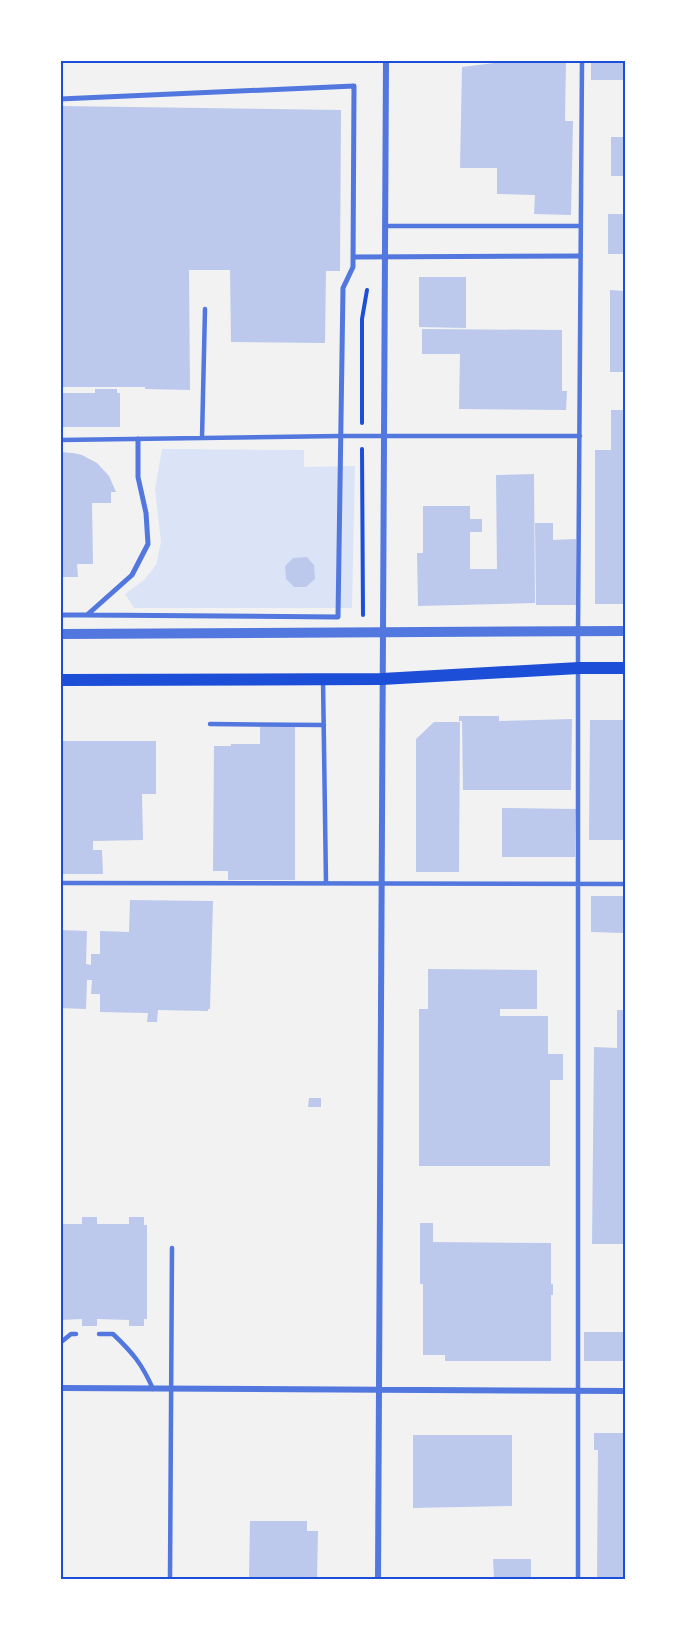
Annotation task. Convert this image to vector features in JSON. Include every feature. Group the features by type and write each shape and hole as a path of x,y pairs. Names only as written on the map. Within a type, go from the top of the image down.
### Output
{"main road":[{"path":"60,680 382,679 579,668 625,668"}],"street":[{"path":"378,1579 386,60"},
{"path":"60,99 354,86 354,256 353,267 343,288 338,617 60,615"},
{"path":"354,256 580,256"},
{"path":"87,615 132,575 148,544 146,513 138,477 138,439"},
{"path":"60,634 625,631"},
{"path":"60,1388 625,1391"}],"lane":[{"path":"578,1579 578,631 582,60"},
{"path":"385,226 580,226"},
{"path":"202,438 205,309"},
{"path":"60,440 341,436 580,436"},
{"path":"323,679 326,883"},
{"path":"210,724 324,725"},
{"path":"60,883 625,884"},
{"path":"170,1579 172,1248"},
{"path":"60,1343 71,1334 76,1334"},
{"path":"99,1334 113,1334 133,1353 144,1369 153,1389"}],"shaded area":[{"path":"162,449 304,450 304,467 355,466 352,608 134,608 125,594 144,580 156,565 161,542 155,489"}],"building":[{"path":"519,60 566,60 565,121 573,121 571,215 534,214 535,195 497,194 497,168 460,168 462,67"},
{"path":"591,60 625,60 625,80 591,80"},
{"path":"60,106 341,110 340,271 326,271 325,343 231,342 230,270 189,270 190,390 145,389 145,387 60,387"},
{"path":"611,137 625,137 625,176 611,176"},
{"path":"608,214 625,214 625,254 608,254"},
{"path":"419,277 466,277 466,328 419,327"},
{"path":"610,290 625,291 625,372 610,372"},
{"path":"422,329 562,330 562,391 567,391 566,410 459,409 460,354 422,354"},
{"path":"95,389 117,389 117,393 120,393 120,427 60,427 60,393 95,393"},
{"path":"611,410 625,410 625,604 595,604 595,450 611,450"},
{"path":"60,452 82,455 97,463 109,476 116,492 111,492 111,503 92,503 93,564 77,564 78,577 60,577"},
{"path":"534,474 535,603 418,606 417,553 423,553 423,506 470,506 470,519 482,519 482,532 470,532 470,569 497,569 496,475"},
{"path":"535,523 553,523 553,540 576,539 576,605 536,605"},
{"path":"307,557 314,565 315,579 306,587 294,587 286,579 285,566 293,558"},
{"path":"459,716 499,716 499,721 572,719 571,790 463,790 462,721 459,721"},
{"path":"590,720 625,720 625,840 589,840"},
{"path":"434,722 460,722 459,872 416,872 416,739"},
{"path":"260,727 295,727 295,880 228,880 228,871 213,871 214,746 260,744"},
{"path":"60,741 156,741 156,794 142,794 143,840 93,841 93,850 102,850 103,874 60,874"},
{"path":"502,808 576,809 575,857 502,857"},
{"path":"591,896 625,896 625,933 591,932"},
{"path":"130,900 213,901 210,1009 208,1011 158,1010 157,1022 147,1022 148,1013 100,1012 100,994 91,994 92,980 87,980 86,1009 60,1008 60,930 87,931 86,964 91,965 91,954 100,954 100,931 129,932"},
{"path":"428,969 537,970 537,1009 500,1009 500,1016 548,1016 548,1054 563,1054 563,1080 550,1080 550,1166 419,1166 419,1009 428,1009"},
{"path":"617,1010 625,1010 625,1244 592,1244 594,1047 617,1048"},
{"path":"309,1098 321,1098 321,1107 308,1107"},
{"path":"82,1217 97,1217 97,1224 129,1224 129,1217 144,1217 144,1225 147,1225 147,1319 144,1319 144,1326 129,1326 129,1320 97,1319 97,1326 82,1326 82,1319 60,1320 60,1224 82,1224"},
{"path":"420,1223 433,1223 433,1242 551,1243 553,1295 551,1295 551,1361 445,1361 445,1355 423,1355"},
{"path":"584,1332 625,1332 625,1361 584,1361"},
{"path":"594,1433 625,1433 625,1579 597,1579 598,1450 594,1450"},
{"path":"413,1435 512,1435 512,1506 413,1508"},
{"path":"250,1521 307,1521 307,1531 318,1531 317,1579 249,1579"},
{"path":"493,1559 531,1559 531,1579 494,1579"}]}
